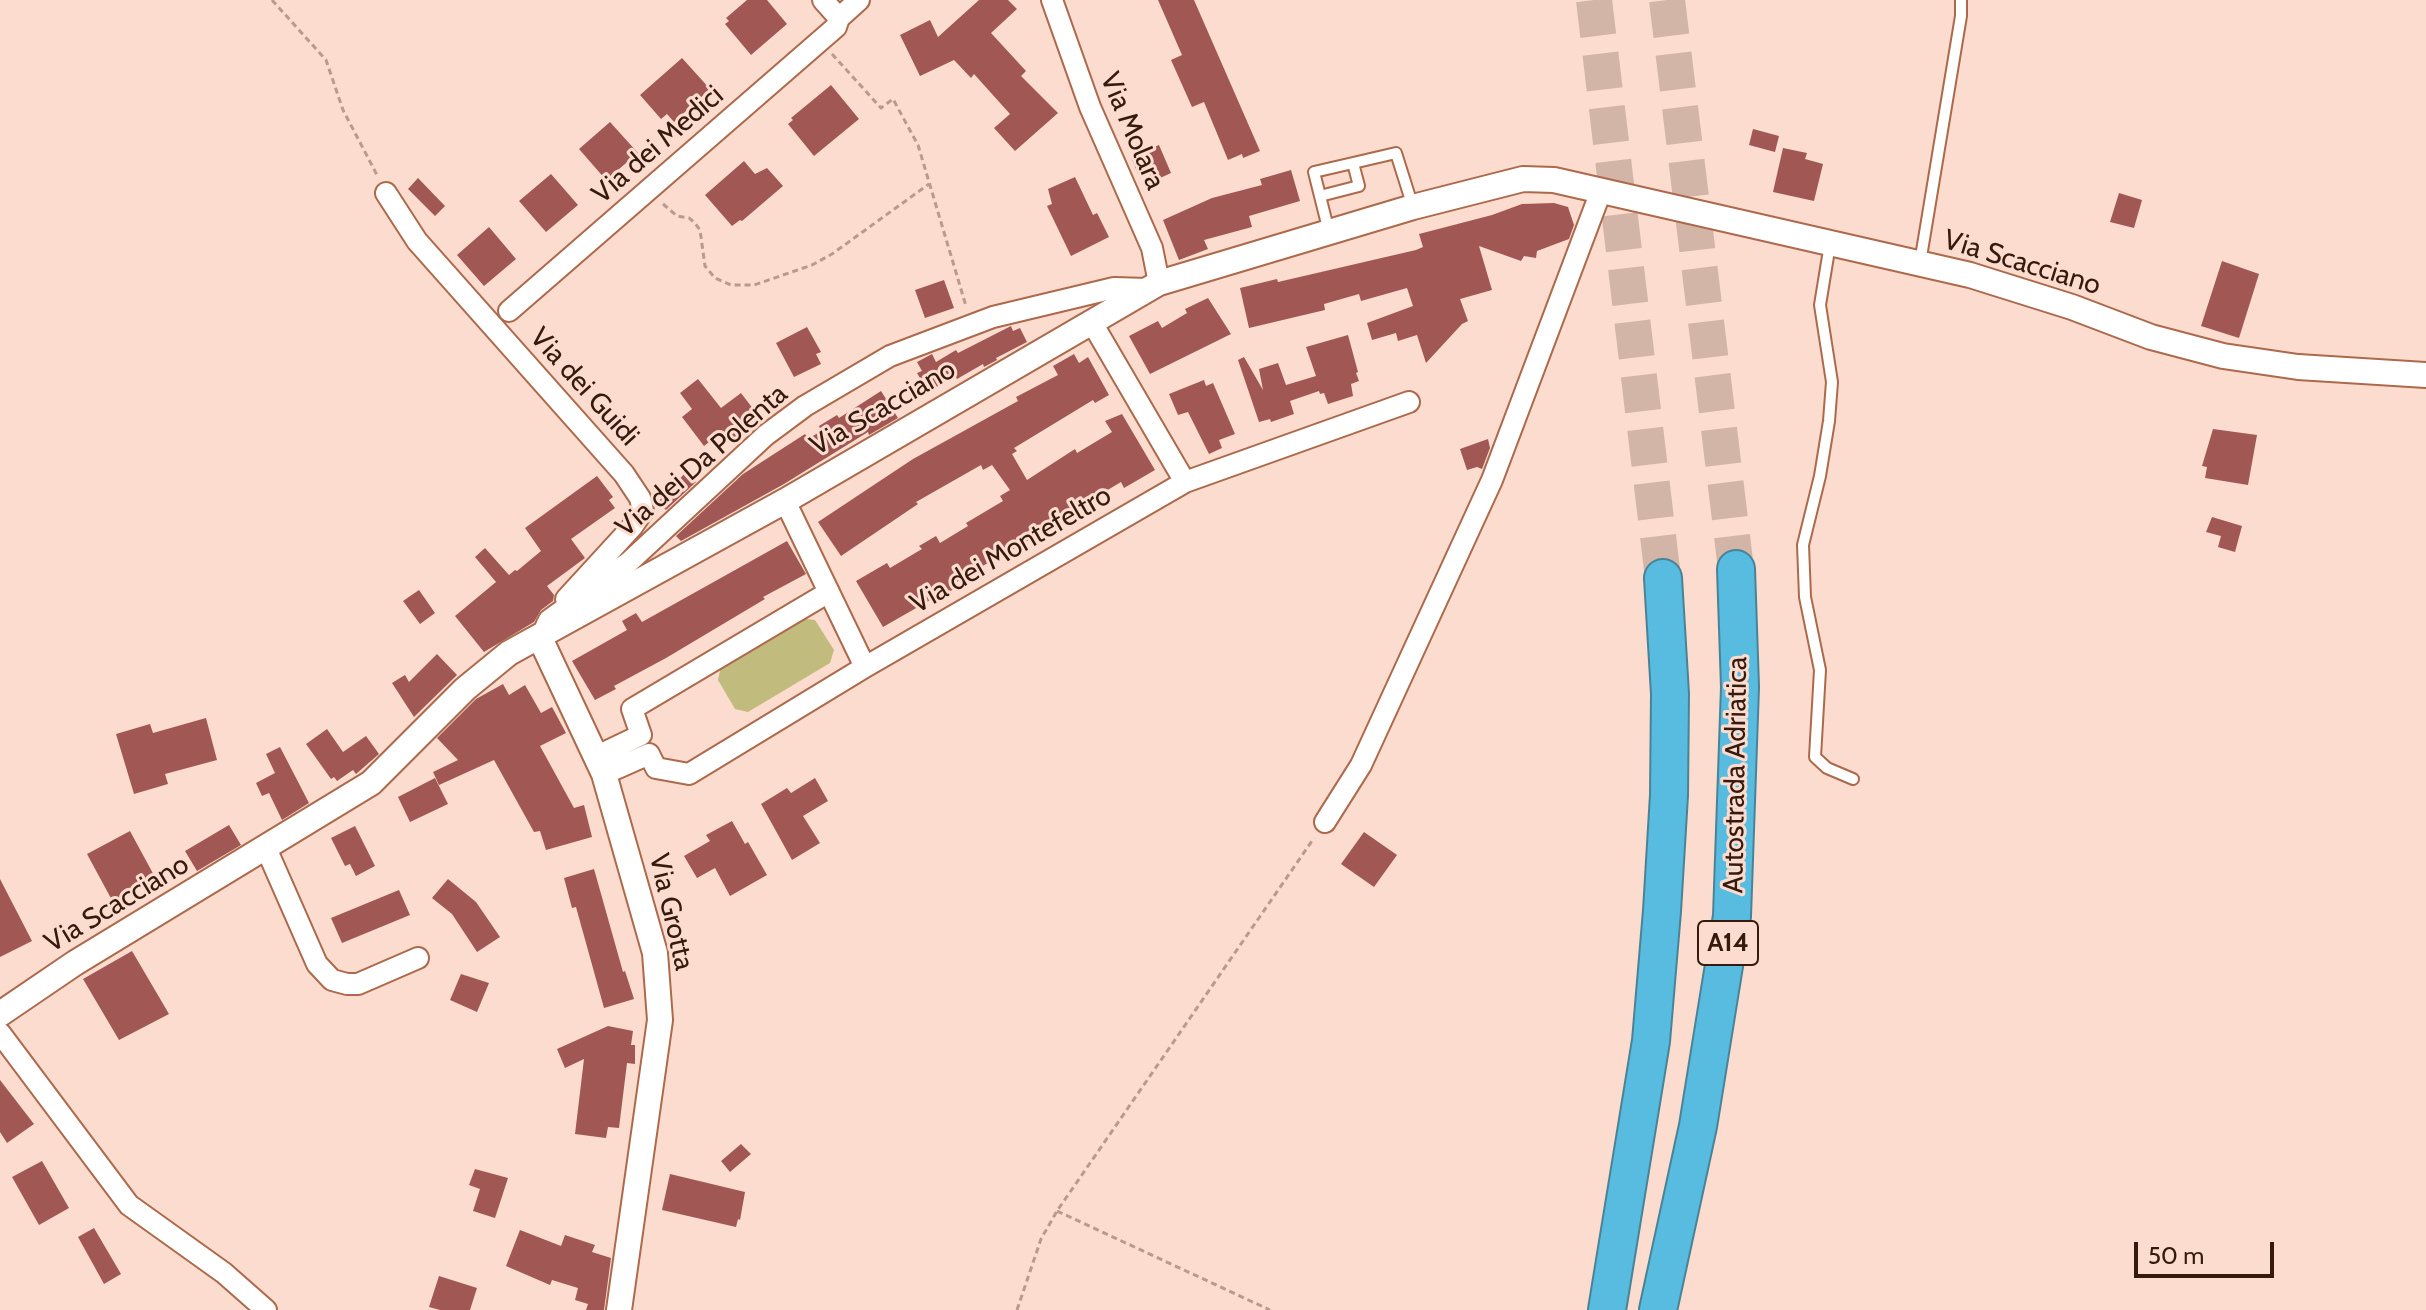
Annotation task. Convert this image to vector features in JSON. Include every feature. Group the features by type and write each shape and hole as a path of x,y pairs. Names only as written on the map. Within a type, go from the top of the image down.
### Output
{"highway":[{"name":"Autostrada Adriatica","path":"1658,1310 1698,1126 1732,916 1740,687 1736,569"},
{"name":"A14","path":"1607,1310 1651,1041 1662,911 1669,795 1670,694 1663,578"}],"street":[{"path":"823,0 839,18"},
{"name":"Via dei Medici","path":"509,311 820,42 836,27 839,18 859,0"},
{"name":"Via Molara","path":"1052,0 1090,107 1152,248 1153,286"},
{"name":"Via Scacciano","path":"0,1014 75,963 371,783 465,689 544,629 785,501 1153,286 1413,207 1523,179 1554,180 1970,275 2072,307 2151,337 2223,356 2298,367 2426,375"},
{"path":"1325,822 1361,765 1492,480 1601,191"},
{"name":"Via dei Guidi","path":"386,193 417,241 624,474 640,498 643,511 632,527 584,576 544,629"},
{"name":"Via dei Da Polenta","path":"544,629 629,562 766,435 805,406 890,356 993,317 1114,288 1153,286"},
{"path":"1091,321 1185,482"},
{"name":"Via dei Montefeltro","path":"600,765 649,754 656,768 689,774 865,667 1185,482 1409,402"},
{"path":"785,501 865,667"},
{"path":"600,765 641,735 632,709 829,592"},
{"name":"Via Grotta","path":"544,629 600,765 655,953 660,1020 619,1310"},
{"path":"266,848 317,964 332,980 358,984 418,958"},
{"path":"0,1033 129,1205 224,1273 266,1310"}],"lane":[{"path":"1920,263 1959,31 1961,0"},
{"path":"1329,232 1314,172 1396,153 1413,207"},
{"path":"1320,196 1359,186 1353,163"},
{"path":"1830,242 1820,305 1832,382 1820,476 1803,545 1805,597 1820,670 1815,757 1827,768 1853,779"}],"path":[{"path":"272,0 326,60 343,110 386,193"},
{"path":"820,42 881,108 893,99 918,145 972,325"},
{"path":"650,189 670,211 694,222 700,230 705,266 715,278 731,285 754,285 822,259 860,236 929,184"},
{"path":"1017,1310 1041,1239 1057,1211 1325,822"},
{"path":"1057,1211 1270,1310"}],"shaded area":[{"path":"799,618 815,620 834,650 830,663 748,712 735,709 718,680 721,666"}],"building":[{"path":"747,0 767,0 787,24 751,55 725,24 729,21 726,18"},
{"path":"979,0 1008,0 1017,9 991,33 1026,71 1021,76 1058,113 1015,151 994,128 1010,114 974,74 971,78 954,60 920,76 900,35 930,20 938,37"},
{"path":"1158,0 1194,0 1260,151 1228,160 1204,102 1192,107 1171,60 1182,55"},
{"path":"682,58 710,89 674,122 667,114 661,119 640,95"},
{"path":"831,85 859,119 814,156 788,124 793,120 791,118"},
{"path":"610,122 638,153 606,180 579,149"},
{"path":"1753,129 1779,136 1775,152 1749,145"},
{"path":"1159,145 1171,173 1147,184 1142,173 1138,174 1131,157"},
{"path":"1783,148 1807,153 1805,159 1823,164 1814,201 1773,192"},
{"path":"744,161 755,174 767,168 783,186 732,226 705,195"},
{"path":"1291,170 1300,201 1249,216 1252,227 1204,240 1208,249 1179,260 1163,220 1212,198 1262,185 1260,179"},
{"path":"551,174 578,205 546,232 519,201"},
{"path":"1075,177 1093,215 1097,213 1109,237 1071,256 1047,206 1052,204 1048,189"},
{"path":"418,178 445,206 435,216 408,189"},
{"path":"2119,193 2142,200 2134,228 2110,222"},
{"path":"1554,203 1568,207 1574,225 1569,239 1537,251 1536,258 1524,256 1521,261 1479,246 1492,290 1460,299 1468,321 1426,363 1417,335 1398,341 1396,333 1372,340 1367,323 1413,306 1407,288 1361,301 1359,294 1324,304 1325,310 1249,328 1240,288 1416,250 1423,247 1419,234 1522,204"},
{"path":"489,227 516,259 484,286 457,255"},
{"path":"2222,261 2259,274 2239,338 2201,326"},
{"path":"944,280 954,308 925,318 915,290"},
{"path":"1208,298 1231,334 1150,374 1129,336 1158,321 1162,328 1187,313 1185,309"},
{"path":"1011,326 1013,331 1020,328 1027,342 984,367 983,364 957,379 955,376 928,392 917,373 922,371 917,362 932,354 936,362"},
{"path":"807,327 821,352 816,354 821,364 794,377 776,343"},
{"path":"1348,335 1359,381 1351,384 1353,396 1328,404 1324,393 1320,394 1319,391 1290,401 1294,414 1271,422 1270,419 1259,422 1238,360 1244,357 1263,390 1259,369 1278,363 1286,385 1316,376 1306,347"},
{"path":"1074,354 1079,363 1088,357 1109,395 1095,403 1093,400 1014,448 1017,451 1012,454 1027,480 1075,449 1077,453 1112,432 1105,421 1122,414 1155,470 1124,488 1121,482 1091,500 1094,504 979,568 952,585 954,589 883,627 856,581 887,563 890,568 922,549 919,546 936,536 940,543 1003,501 1000,496 1010,490 992,465 983,470 981,465 916,502 918,504 841,556 818,522 913,459 1018,401 1016,397 1058,375 1053,366"},
{"path":"698,379 721,408 741,393 760,418 753,423 755,426 733,443 723,431 704,446 682,417 692,409 680,393"},
{"path":"1204,380 1206,386 1213,383 1235,434 1219,440 1222,448 1209,454 1188,412 1178,415 1169,394"},
{"path":"881,391 898,418 869,435 868,432 784,484 681,541 676,536 743,474 805,434 808,439 821,431 819,426 837,415 839,418"},
{"path":"2213,429 2257,435 2248,485 2205,478 2207,467 2202,466"},
{"path":"1488,439 1490,448 1482,469 1467,470 1460,449"},
{"path":"685,473 696,482 666,510 658,502"},
{"path":"597,476 613,497 609,500 615,508 571,539 585,558 547,586 554,595 553,601 541,610 534,622 484,652 455,616 496,582 475,557 485,548 509,575 517,571 541,551 525,528"},
{"path":"2212,517 2242,526 2235,552 2218,547 2221,536 2206,532"},
{"path":"787,541 806,574 595,700 572,661 627,630 622,621 636,613 642,622"},
{"path":"419,590 435,613 420,624 403,601"},
{"path":"437,654 457,675 414,717 392,683 405,675 409,682"},
{"path":"503,684 509,695 525,685 541,713 552,707 566,733 540,746 574,808 584,805 592,837 546,850 540,831 534,832 494,760 439,785 433,772 458,760 437,738 476,699"},
{"path":"206,718 217,760 165,774 168,784 134,794 116,734 150,724 153,733"},
{"path":"327,729 343,752 366,736 379,754 356,774 353,770 337,781 334,777 331,779 306,744"},
{"path":"280,747 309,803 282,820 269,793 262,796 256,783 275,773 266,754"},
{"path":"435,778 448,804 410,822 398,797"},
{"path":"815,778 828,801 803,816 820,843 792,860 761,804 787,788 791,793"},
{"path":"732,821 767,875 730,896 715,868 697,878 684,856 710,841 706,835"},
{"path":"229,825 241,845 197,871 185,851"},
{"path":"355,826 375,866 356,876 350,864 345,866 331,838"},
{"path":"130,831 156,879 113,902 87,854"},
{"path":"1364,832 1397,855 1374,887 1341,864"},
{"path":"594,869 623,972 634,999 604,1008 576,907 572,908 564,878"},
{"path":"0,879 32,941 0,957"},
{"path":"448,879 476,902 500,937 477,952 452,914 432,898"},
{"path":"399,890 410,915 342,943 331,918"},
{"path":"132,951 169,1014 119,1040 83,979"},
{"path":"461,974 489,983 477,1012 450,1000"},
{"path":"608,1026 633,1031 631,1045 635,1045 635,1064 627,1063 619,1128 608,1127 606,1138 575,1134 584,1059 565,1068 557,1049"},
{"path":"0,1080 34,1124 7,1143 0,1132"},
{"path":"741,1144 751,1154 730,1172 721,1161"},
{"path":"42,1161 69,1208 39,1225 12,1177"},
{"path":"475,1169 508,1178 495,1218 473,1211 480,1189 469,1185"},
{"path":"670,1174 745,1192 736,1227 662,1210"},
{"path":"94,1228 121,1274 104,1284 78,1237"},
{"path":"520,1230 561,1246 565,1235 595,1245 592,1252 611,1258 604,1310 586,1310 588,1304 575,1300 578,1288 552,1280 550,1285 506,1266"},
{"path":"439,1276 477,1288 470,1310 429,1307"}],"tunnel":[{"path":"1594,0 1663,578"},
{"path":"1667,0 1736,569"}]}
